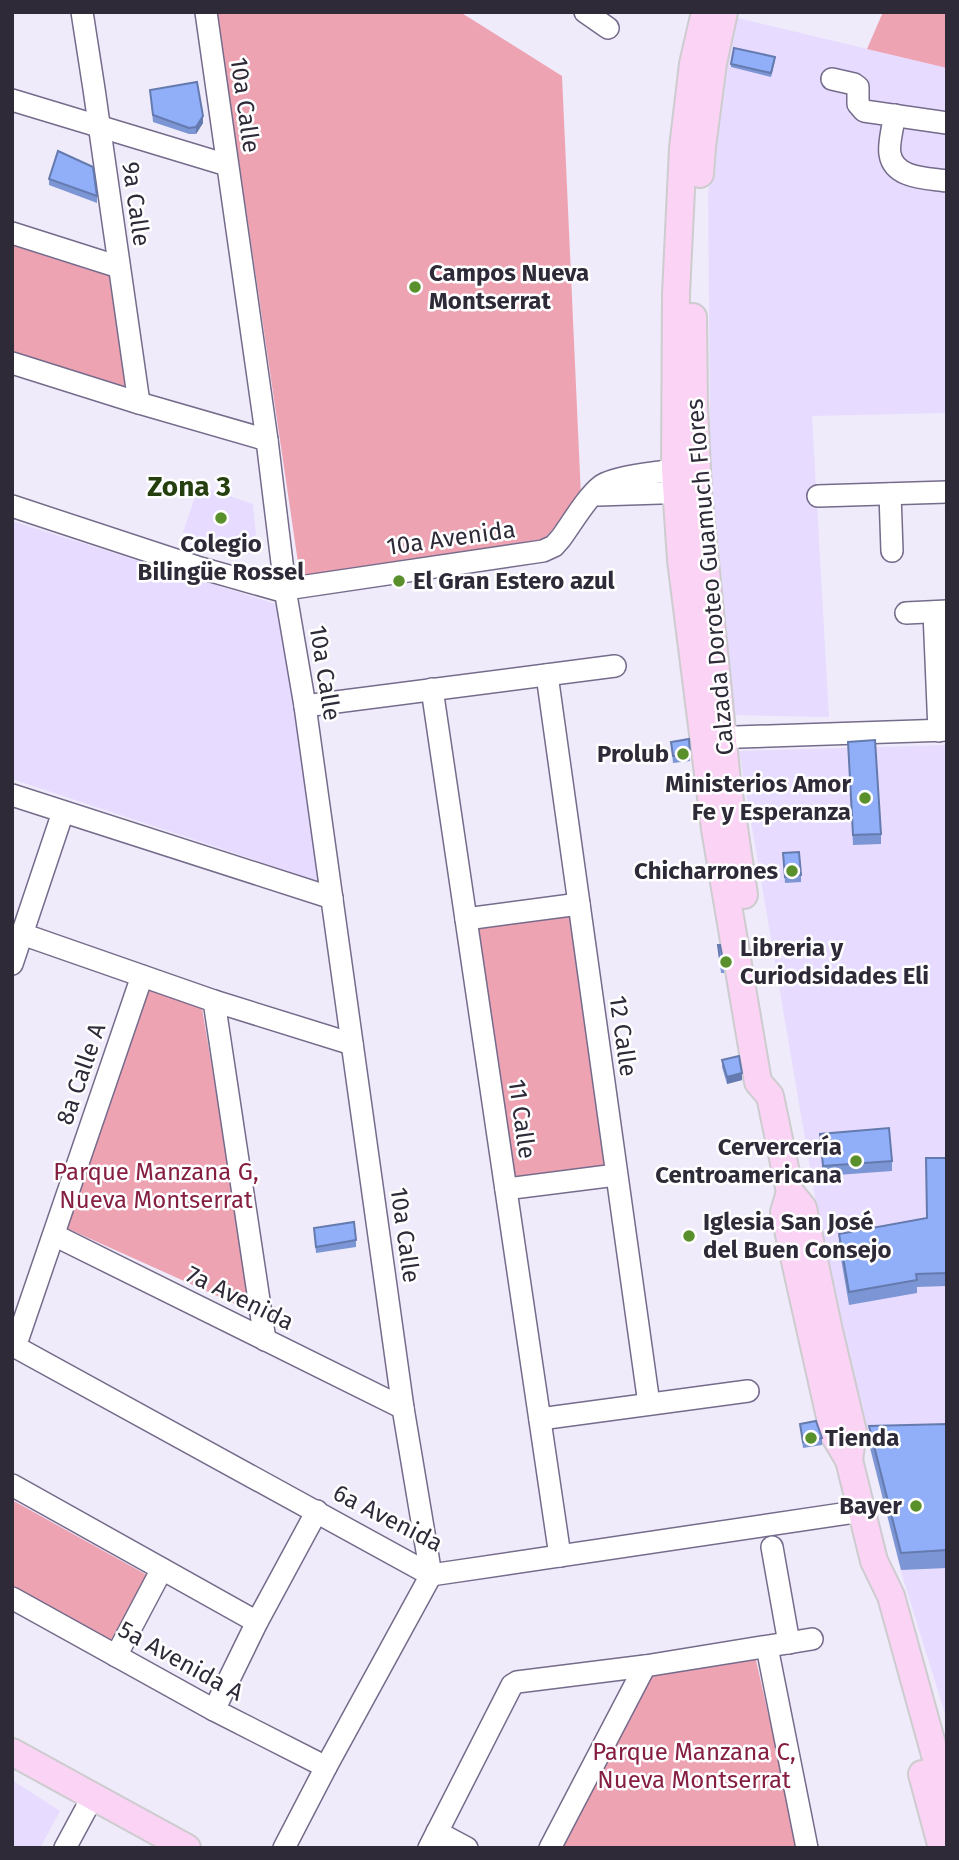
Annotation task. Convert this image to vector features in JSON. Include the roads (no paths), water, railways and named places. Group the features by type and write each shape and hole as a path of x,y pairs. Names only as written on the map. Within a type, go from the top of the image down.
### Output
{"main road":[{"name":"Calzada Doroteo Guamuch Flores","path":"705,12 693,64 694,131 676,294 686,481 681,560 713,737 715,829 758,1082 770,1096 790,1192 803,1208 853,1432 849,1460 874,1561 876,1597 942,1848"},
{"name":"Calzada Doroteo Guamuch Flores","path":"694,131 724,12"},
{"name":"Calzada Doroteo Guamuch Flores","path":"874,1561 893,1602 947,1798"},
{"path":"12,1752 187,1848"}],"street":[{"name":"9a Calle","path":"82,12 139,403"},
{"name":"10a Calle","path":"206,12 267,440 284,587 305,706 403,1408 431,1575"},
{"path":"585,12 608,28"},
{"path":"832,79 858,87 858,104 864,111 947,123"},
{"path":"12,100 228,164"},
{"path":"895,115 889,153 894,164 910,176 947,181"},
{"path":"12,233 119,267"},
{"path":"12,363 267,440"},
{"name":"10a Avenida","path":"12,506 197,567 249,582 284,587 543,551 554,546 601,485 616,480 686,481"},
{"path":"818,496 947,492"},
{"path":"890,494 892,551"},
{"path":"713,737 943,731 940,612 906,613"},
{"path":"305,706 615,666"},
{"name":"12 Calle","path":"547,675 649,1404"},
{"name":"11 Calle","path":"432,689 561,1556"},
{"path":"12,795 332,898"},
{"path":"12,964 63,811"},
{"path":"466,919 579,904"},
{"path":"22,934 214,1001 352,1044"},
{"name":"8a Calle A","path":"14,1346 142,976"},
{"path":"214,1001 265,1340"},
{"path":"506,1189 616,1174"},
{"name":"7a Avenida","path":"54,1235 403,1408"},
{"name":"6a Avenida","path":"14,1346 431,1575 862,1511"},
{"path":"540,1419 748,1391"},
{"path":"12,1485 257,1622"},
{"path":"214,1710 257,1622 317,1511"},
{"path":"772,1547 789,1643"},
{"path":"116,1656 162,1569"},
{"path":"284,1848 431,1575"},
{"name":"5a Avenida A","path":"12,1598 214,1710 326,1767"},
{"path":"467,1848 433,1840 514,1684 812,1639"},
{"path":"767,1647 807,1848"},
{"path":"550,1848 645,1666"},
{"path":"65,1848 93,1796"}],"place":[{"name":"Campos Nueva Montserrat","path":"415,287"},
{"name":"Colegio Bilingüe Rossel","path":"221,518"},
{"name":"El Gran Estero azul","path":"399,581"},
{"name":"Prolub","path":"683,754"},
{"name":"Ministerios Amor Fe y Esperanza","path":"865,798"},
{"name":"Chicharrones","path":"792,871"},
{"name":"Libreria y Curiodsidades Eli","path":"726,962"},
{"name":"Cervercería Centroamericana","path":"856,1161"},
{"name":"Iglesia San José del Buen Consejo","path":"689,1236"},
{"name":"Tienda","path":"811,1438"},
{"name":"Bayer","path":"916,1506"}],"district":[{"name":"Zona 3","path":"189,486"}],"park label":[{"name":"Parque Manzana G, Nueva Montserrat","path":"156,1186"},
{"name":"Parque Manzana C, Nueva Montserrat","path":"694,1766"}]}
